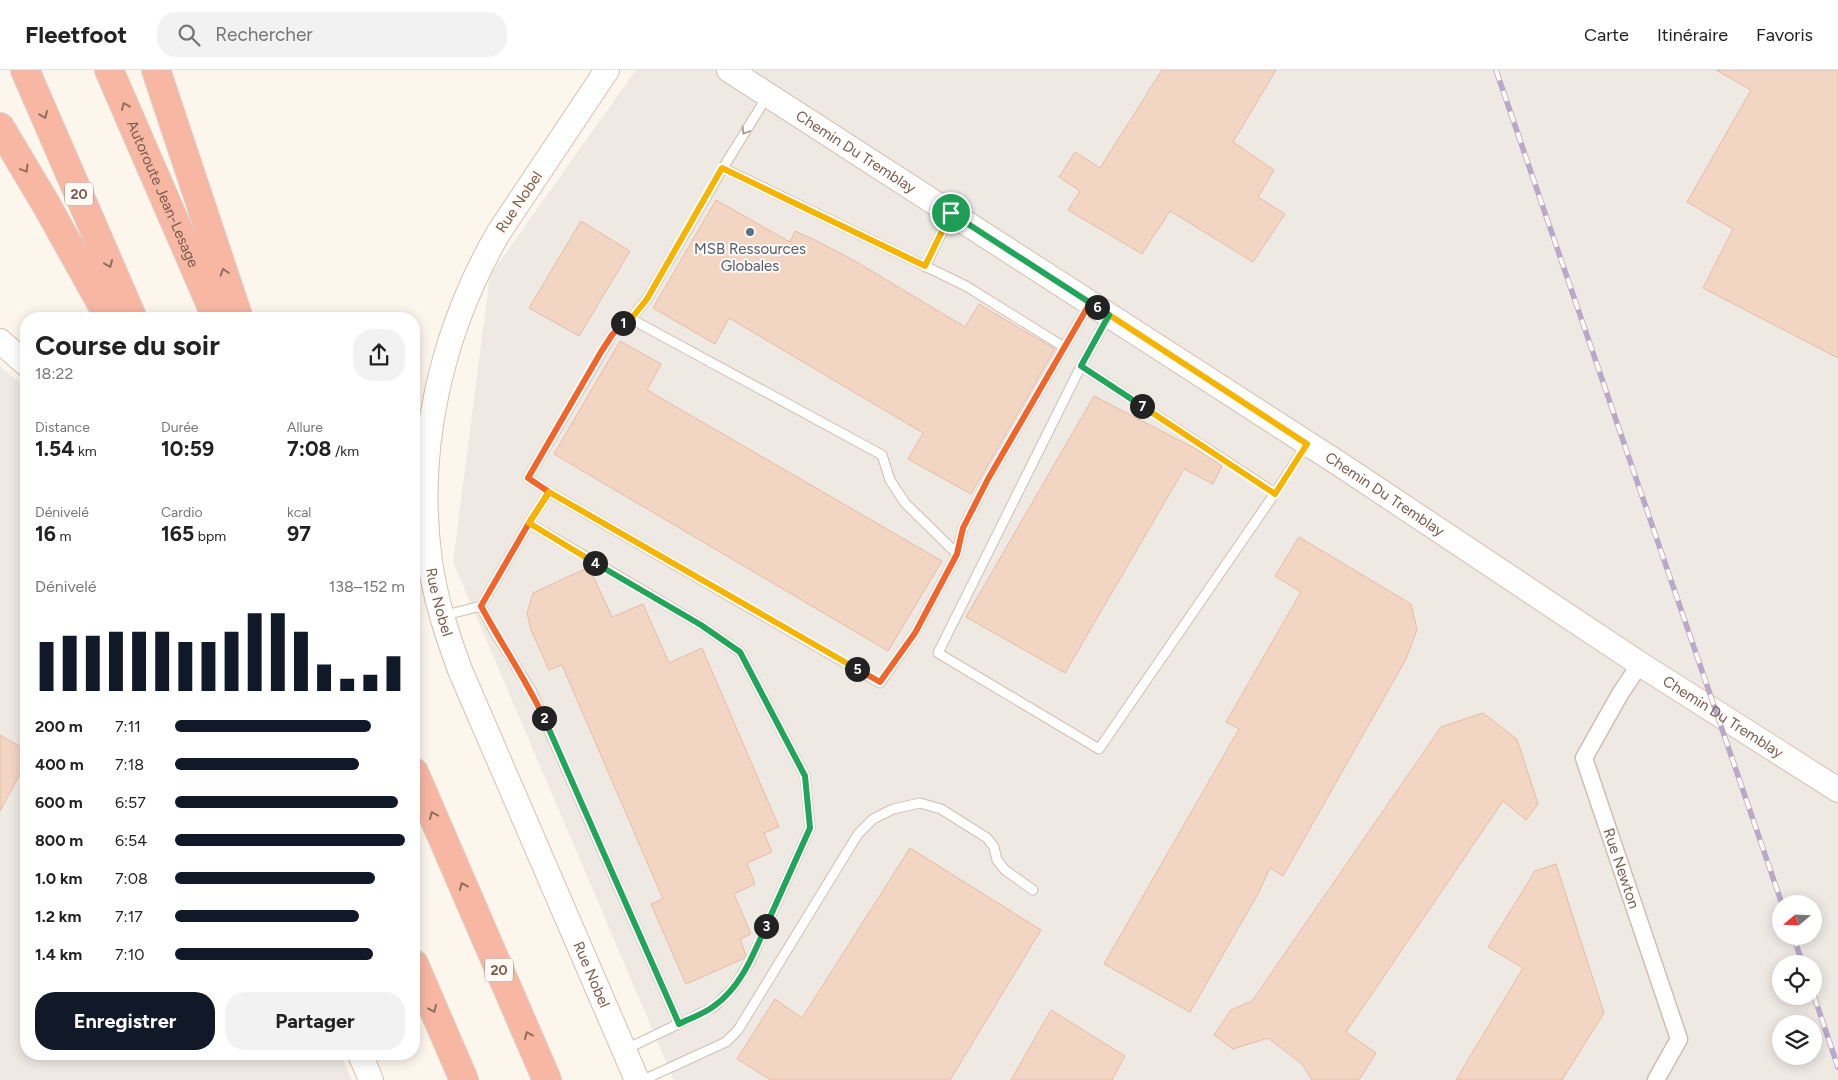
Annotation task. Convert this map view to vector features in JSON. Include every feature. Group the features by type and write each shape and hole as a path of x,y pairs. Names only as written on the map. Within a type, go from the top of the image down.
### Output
{"highway":[{"name":"20","path":"25,70 129,312"},
{"name":"Autoroute Jean-Lesage","path":"109,70 214,312"},
{"path":"156,70 237,312"},
{"path":"0,127 106,312"},
{"name":"20","path":"420,786 548,1080"},
{"path":"420,978 464,1080"}],"street":[{"name":"Rue Nobel","path":"607,70 499,232 469,289 452,334 434,404 428,450 426,486 429,553 441,616 466,686 637,1080"},
{"name":"Chemin Du Tremblay","path":"729,70 1480,556 1640,664 1838,790"},
{"path":"0,341 20,359"},
{"name":"Rue Newton","path":"1640,664 1620,694 1584,758 1679,1039 1656,1080"},
{"path":"363,1060 371,1080"}],"lane":[{"path":"768,95 722,168 647,299 631,319 624,322 612,335 528,478 549,492 880,682 915,633 957,554 963,528 988,479 1064,347 1100,309"},
{"path":"722,168 966,286 1064,347"},
{"path":"925,266 951,213"},
{"path":"1100,309 1081,366 938,653 1099,749 1275,494 1307,444"},
{"path":"631,319 882,455 890,480 905,503 957,554"},
{"path":"1081,366 1275,494"},
{"path":"441,616 481,606 549,492"},
{"path":"529,523 701,625 740,652 805,776 810,828 750,962 734,987 714,1007 624,1050"},
{"path":"481,606 494,632 532,692 679,1024"},
{"path":"643,1080 726,1042 738,1030 858,834 873,819 892,809 920,803 941,808 987,838 994,847 997,860 1005,870 1033,890"}],"shaded area":[{"path":"636,70 1838,70 1838,1080 674,1080 453,562 490,275"},
{"path":"0,366 20,384 20,1060 343,1060 352,1080 0,1080"}],"building":[{"path":"1162,70 1276,70 1233,142 1274,170 1258,197 1285,214 1253,262 1170,211 1142,254 1068,210 1080,191 1059,177 1075,152 1100,168"},
{"path":"1716,70 1838,70 1838,358 1703,288 1733,229 1687,202 1751,90"},
{"path":"716,200 790,242 795,231 817,241 855,261 965,327 979,304 1055,349 971,494 908,459 923,433 729,318 715,344 653,308"},
{"path":"581,221 630,251 579,336 529,308"},
{"path":"620,341 661,364 647,390 942,561 888,651 554,454"},
{"path":"1094,396 1198,450 1222,466 1213,484 1184,469 1065,673 966,617"},
{"path":"1299,537 1411,604 1417,630 1406,659 1283,876 1270,868 1259,892 1190,1012 1104,964 1239,729 1226,722 1301,592 1275,576"},
{"path":"589,567 612,617 643,604 669,663 702,648 779,827 764,833 772,852 747,863 755,884 734,894 751,934 740,939 746,955 745,958 686,984 651,904 663,899 562,665 549,670 531,630 527,613 533,593"},
{"path":"1483,713 1517,739 1538,804 1526,820 1503,801 1346,1032 1376,1053 1359,1080 1312,1080 1302,1064 1268,1038 1233,1049 1214,1035 1231,1010 1252,1001 1441,727"},
{"path":"0,735 20,747 20,774 0,811"},
{"path":"910,848 1041,930 950,1080 771,1080 737,1059 775,999 802,1018"},
{"path":"1556,864 1604,1013 1562,1080 1456,1080 1523,968 1488,947 1535,871"},
{"path":"1051,1010 1125,1056 1112,1080 1011,1080"}],"railway":[{"path":"1496,70 1779,895"},
{"path":"1796,945 1800,955"},
{"path":"1817,1005 1838,1067"}],"place":[{"name":"MSB Ressources Globales","path":"750,232"}],"route":[{"path":"951,213 937,238 925,266 722,168 647,299 631,319 624,322 612,335 528,478 549,492 529,523 481,606 494,632 532,692 679,1024 714,1007 734,987 750,962 810,828 805,776 740,652 701,625 529,523 549,492 880,682 915,633 957,554 963,528 988,479 1090,303 1236,398 1307,444 1275,494 1081,366 1109,315 951,213"}]}
